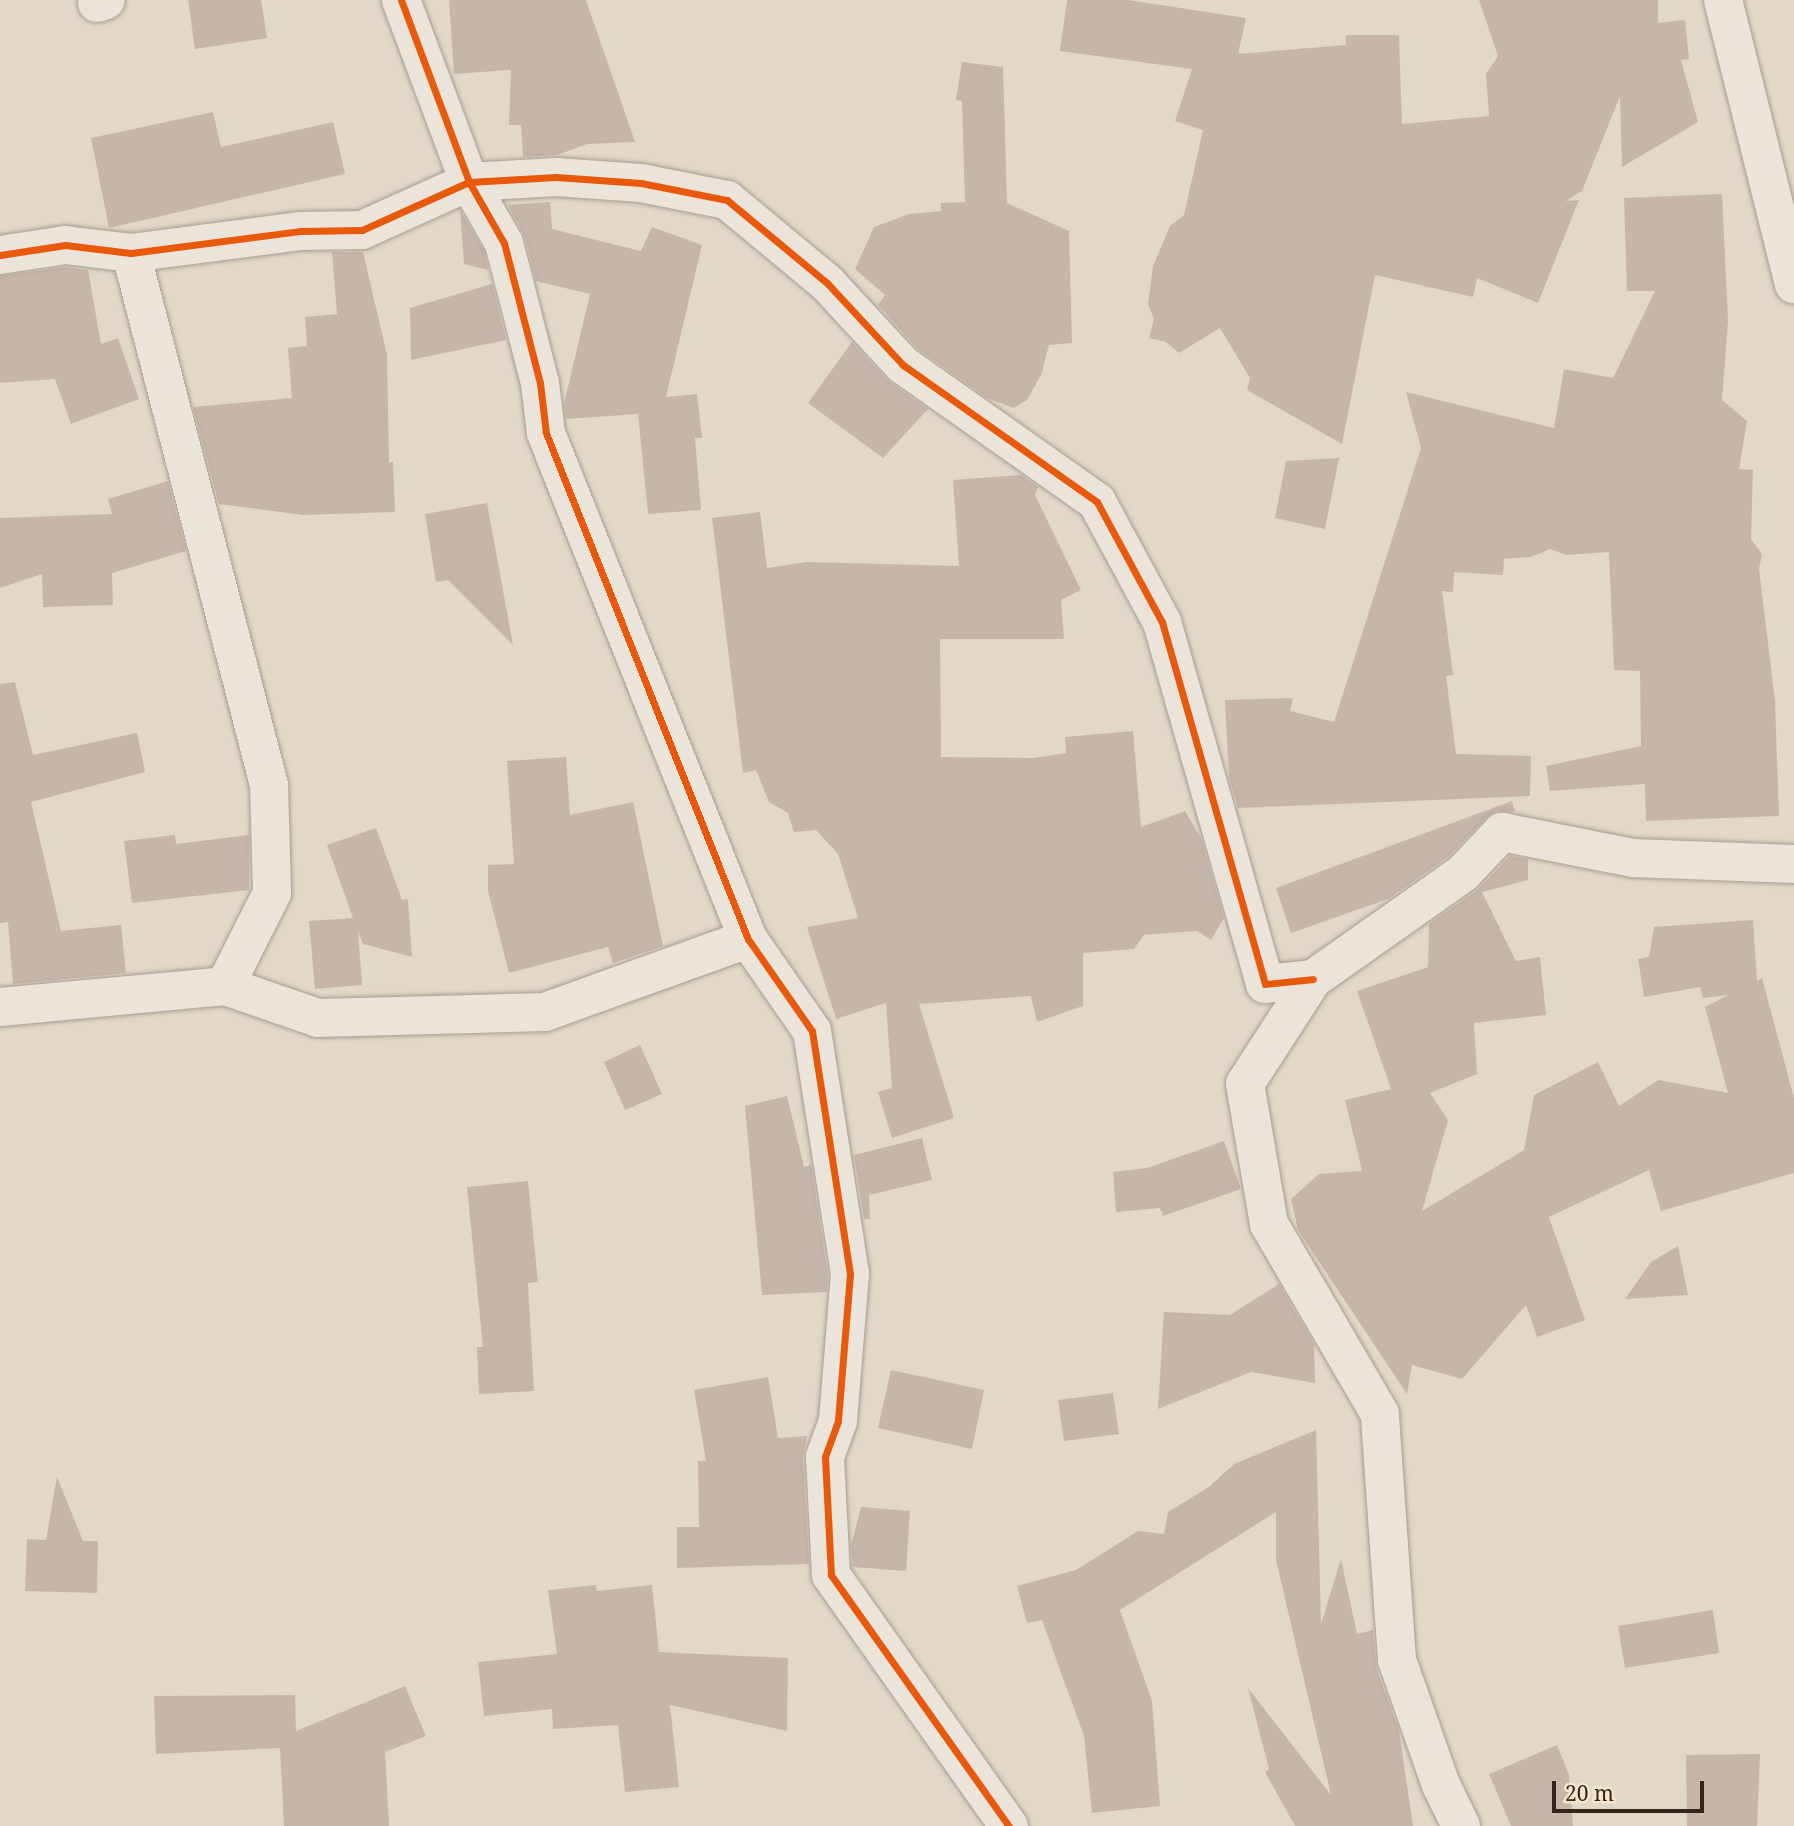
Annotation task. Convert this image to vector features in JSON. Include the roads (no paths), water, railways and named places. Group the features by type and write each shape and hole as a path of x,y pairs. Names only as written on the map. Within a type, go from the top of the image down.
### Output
{"street":[{"path":"401,0 469,182 504,243 540,383 546,433 748,939 812,1031 850,1274 838,1421 825,1457 831,1574 1009,1826"},
{"path":"1723,0 1794,284"},
{"path":"0,255 65,245 131,253 300,231 362,230 469,182 556,177 604,181 727,200 827,283 903,365 1097,502 1162,622 1265,984 1313,979"},
{"path":"131,253 269,785 272,893 225,986"},
{"path":"1461,1826 1441,1785 1397,1660 1380,1414 1269,1224 1245,1084 1313,979 1463,873 1502,832 1633,858 1794,864"},
{"path":"0,1007 225,986 318,1018 545,1012 748,939"}]}
